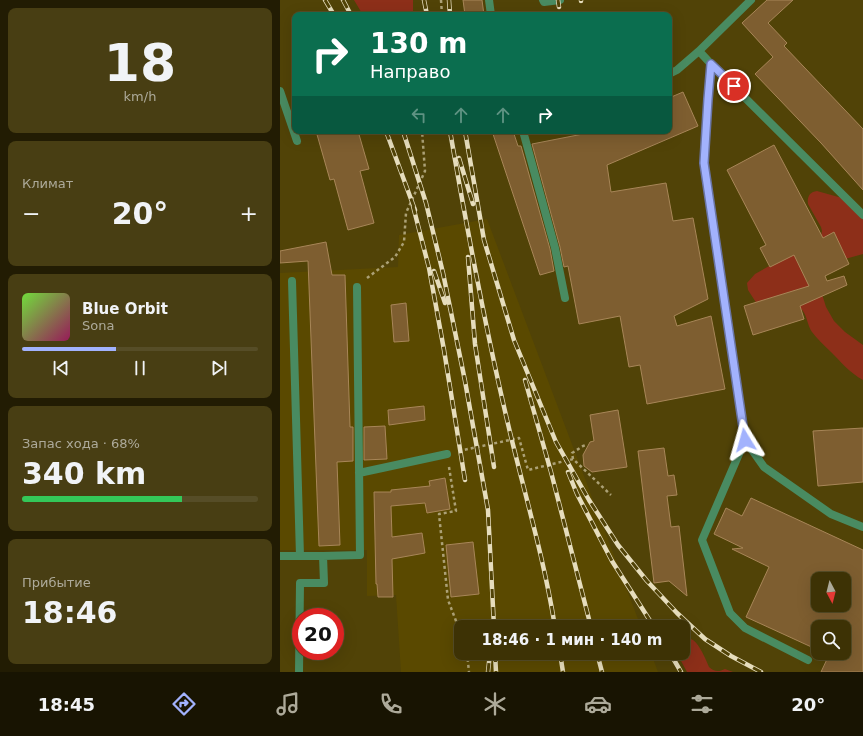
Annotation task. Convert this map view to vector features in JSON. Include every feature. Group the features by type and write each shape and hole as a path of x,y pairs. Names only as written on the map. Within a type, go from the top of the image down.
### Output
{"lane":[{"path":"489,0 491,12"},
{"path":"543,0 544,2 560,0"},
{"path":"672,72 699,51 751,0"},
{"path":"699,51 863,215"},
{"path":"711,64 704,163 745,440 764,467 830,514 863,527"},
{"path":"280,91 283,110 292,130"},
{"path":"294,134 297,141"},
{"path":"524,134 555,248 565,298"},
{"path":"292,281 300,556"},
{"path":"280,556 360,555 357,287"},
{"path":"745,440 702,540 730,613 745,628 808,660"},
{"path":"359,473 448,454"},
{"path":"299,672 300,583 324,583 324,556"}],"path":[{"path":"441,0 442,12"},
{"path":"357,287 395,257 404,242 406,213 425,171 422,134"},
{"path":"456,620 448,600 439,514 456,511 448,454 519,438 528,470 573,459"},
{"path":"586,445 572,453 573,459 611,495"},
{"path":"468,660 469,672"}],"shaded area":[{"path":"354,0 413,0 413,12 361,12"},
{"path":"817,191 842,198 863,216 863,254 845,259 826,269 821,291 826,307 834,321 845,332 863,345 863,380 846,367 816,337 810,329 805,314 801,308 789,305 757,304 748,290 747,283 755,274 821,237 821,227 808,204 808,199 812,192"},
{"path":"487,219 638,620 454,620 454,660 654,660 658,672 401,672 396,595 367,596 367,550 280,550 280,273 398,267 399,235"},
{"path":"691,639 696,642 711,669 721,671 725,669 733,672 687,672 681,660 690,660"}],"building":[{"path":"463,0 482,0 484,12 465,12"},
{"path":"767,0 793,0 768,23 787,43 784,46 863,129 863,190 821,143 755,74 773,57 742,23"},
{"path":"683,92 698,126 607,165 611,192 666,183 673,221 693,218 708,299 674,316 677,326 711,316 725,389 647,404 640,365 629,367 620,316 579,324 568,266 564,267 532,144 583,134 672,134 672,97"},
{"path":"317,134 359,134 369,169 360,171 374,223 348,230 334,179 330,180"},
{"path":"493,134 514,134 518,146 521,146 550,249 554,271 540,275"},
{"path":"774,145 823,238 834,232 849,264 825,276 827,281 844,276 847,285 800,306 804,319 753,335 744,306 809,286 794,255 770,267 760,248 766,245 727,170"},
{"path":"326,242 332,275 345,275 350,427 353,427 353,461 337,462 340,545 319,546 308,261 280,263 280,251"},
{"path":"406,303 409,341 394,342 391,305"},
{"path":"424,406 425,420 389,425 388,410"},
{"path":"618,410 627,467 592,472 584,466 583,455 590,442 594,441 590,415"},
{"path":"385,426 387,459 364,460 364,427"},
{"path":"863,428 863,482 818,486 813,431"},
{"path":"664,448 668,476 674,475 677,495 667,496 671,527 679,526 687,596 669,581 654,583 638,451"},
{"path":"445,478 450,509 427,513 425,503 391,506 392,537 422,533 425,553 392,559 393,597 378,597 376,584 374,492 391,492 391,490 430,486 429,481"},
{"path":"751,498 863,550 863,672 821,672 827,660 851,660 851,620 811,620 811,647 746,617 769,567 732,549 743,548 714,534 726,508 742,516"},
{"path":"473,542 479,594 451,597 446,545"}],"railway":[{"path":"325,0 332,12"},
{"path":"343,0 349,12"},
{"path":"424,0 426,12"},
{"path":"449,0 450,12"},
{"path":"558,0 559,7"},
{"path":"387,134 415,210"},
{"path":"404,134 426,203 443,273 465,381 488,510 494,620"},
{"path":"451,134 484,315 508,424 540,550 554,620"},
{"path":"466,134 484,240 514,340 556,442 589,500 618,545 647,581 677,613 705,639 731,656 761,672"},
{"path":"459,158 473,204"},
{"path":"413,206 429,268 465,480"},
{"path":"468,257 475,344 494,467"},
{"path":"434,271 445,303"},
{"path":"525,380 551,472 589,620"},
{"path":"568,472 577,494 612,561 650,620"},
{"path":"488,672 489,660"},
{"path":"495,660 496,672"},
{"path":"561,660 563,672"},
{"path":"599,660 602,672"},
{"path":"674,660 681,672"}],"route":[{"path":"734,86 711,64 704,163 745,440"}]}
